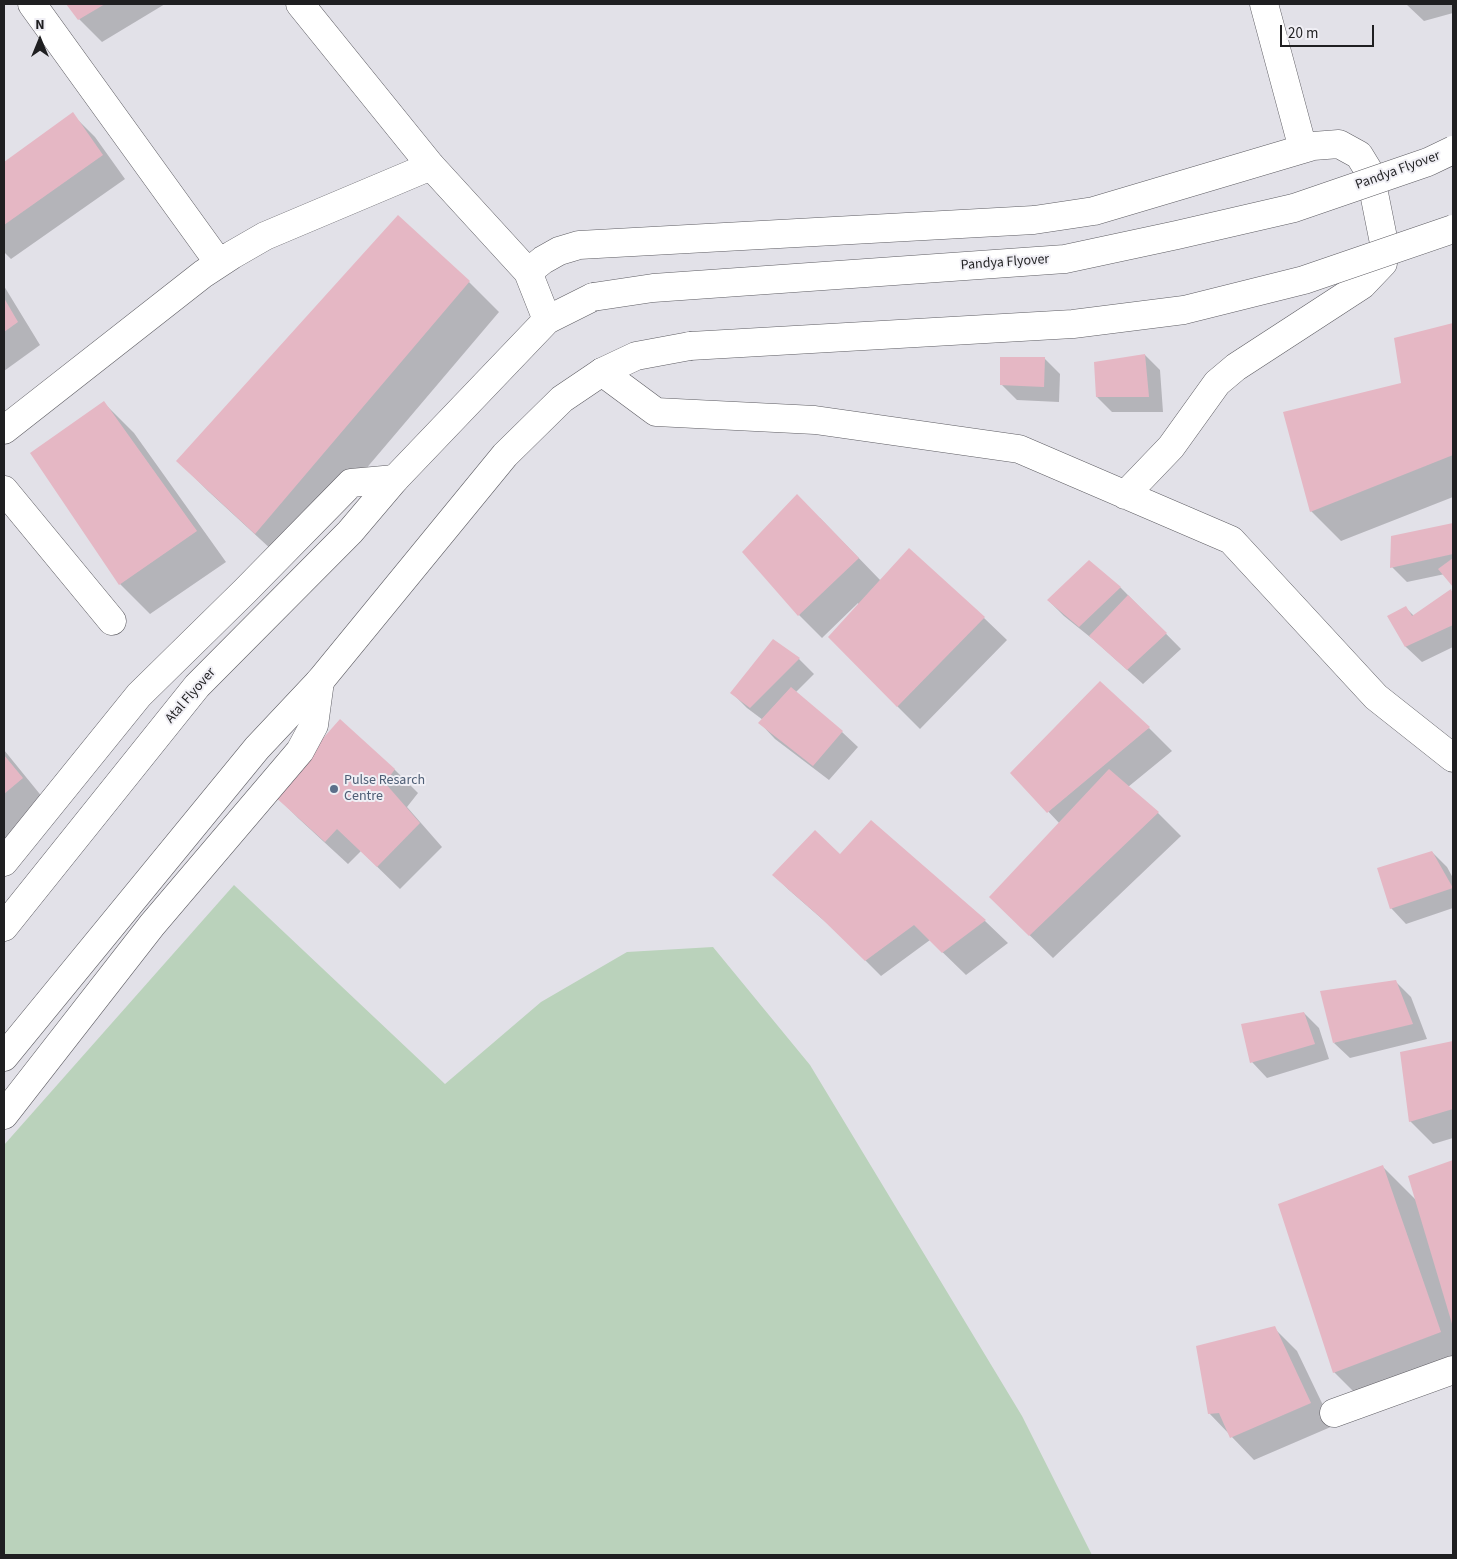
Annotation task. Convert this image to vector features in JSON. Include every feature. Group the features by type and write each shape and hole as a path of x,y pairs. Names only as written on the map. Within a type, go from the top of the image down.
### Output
{"main road":[{"path":"32,4 220,264"},
{"path":"300,4 431,166 528,272 547,320"},
{"path":"1264,4 1303,149"},
{"path":"528,272 543,260 579,245 1034,220 1094,211 1313,146 1339,144 1359,155 1370,173 1384,243 1383,263 1362,285 1236,367 1218,383 1171,447 1125,495"},
{"name":"Pandya Flyover","path":"395,479 547,320 593,297 653,288 1065,259 1294,208 1428,162 1453,150"},
{"path":"4,430 204,274 265,236 431,166"},
{"path":"4,1057 257,748 320,681 506,455 562,399 602,372 636,356 690,346 1074,324 1184,310 1304,280 1453,229"},
{"path":"602,372 656,412 815,420 1019,449 1231,540 1376,697 1453,758"},
{"path":"4,862 138,695 245,591 351,483 395,479"},
{"name":"Atal Flyover","path":"4,927 197,686 350,532 395,479"},
{"path":"4,490 112,621"},
{"path":"4,1115 152,924 300,751 314,725 320,681"},
{"path":"1334,1413 1453,1370"}],"green space":[{"path":"234,885 445,1084 541,1002 627,952 713,947 810,1065 1022,1416 1092,1555 4,1555 4,1145"}],"building":[{"path":"66,4 105,4 78,20"},
{"path":"73,112 103,155 4,225 4,162"},
{"path":"398,215 470,281 255,534 176,461"},
{"path":"4,298 18,322 4,332"},
{"path":"1453,323 1453,455 1310,512 1283,412 1401,383 1394,338"},
{"path":"1145,354 1149,397 1096,397 1094,362"},
{"path":"1000,357 1045,357 1044,387 1000,385"},
{"path":"104,401 197,531 119,585 30,453"},
{"path":"797,494 859,558 798,616 742,552"},
{"path":"1453,523 1453,554 1390,568 1391,536"},
{"path":"909,548 985,617 897,707 828,637"},
{"path":"1453,558 1453,587 1438,569"},
{"path":"1089,560 1121,587 1079,627 1047,600"},
{"path":"1451,589 1453,595 1453,625 1405,647 1387,616 1406,606 1412,616"},
{"path":"1128,595 1167,633 1127,670 1089,636"},
{"path":"773,639 800,658 750,708 730,693"},
{"path":"1100,681 1150,727 1047,813 1010,773"},
{"path":"791,687 843,731 813,766 758,723"},
{"name":"Pulse Resarch Centre","path":"340,719 395,769 385,783 420,823 377,867 337,829 325,842 273,795"},
{"path":"4,755 23,778 4,794"},
{"path":"1109,769 1159,812 1029,936 989,897"},
{"path":"871,820 986,920 942,953 914,925 865,961 820,917 772,875 815,830 840,854"},
{"path":"1432,851 1453,888 1390,909 1377,868"},
{"path":"1396,980 1413,1024 1333,1043 1320,991"},
{"path":"1304,1012 1315,1044 1250,1063 1241,1024"},
{"path":"1453,1041 1453,1109 1409,1122 1400,1052"},
{"path":"1453,1160 1453,1327 1408,1176"},
{"path":"1383,1165 1441,1332 1333,1373 1278,1204"},
{"path":"1275,1326 1311,1403 1230,1438 1219,1413 1208,1414 1196,1346"}],"place":[{"name":"Pulse Resarch Centre","path":"334,789"}]}
